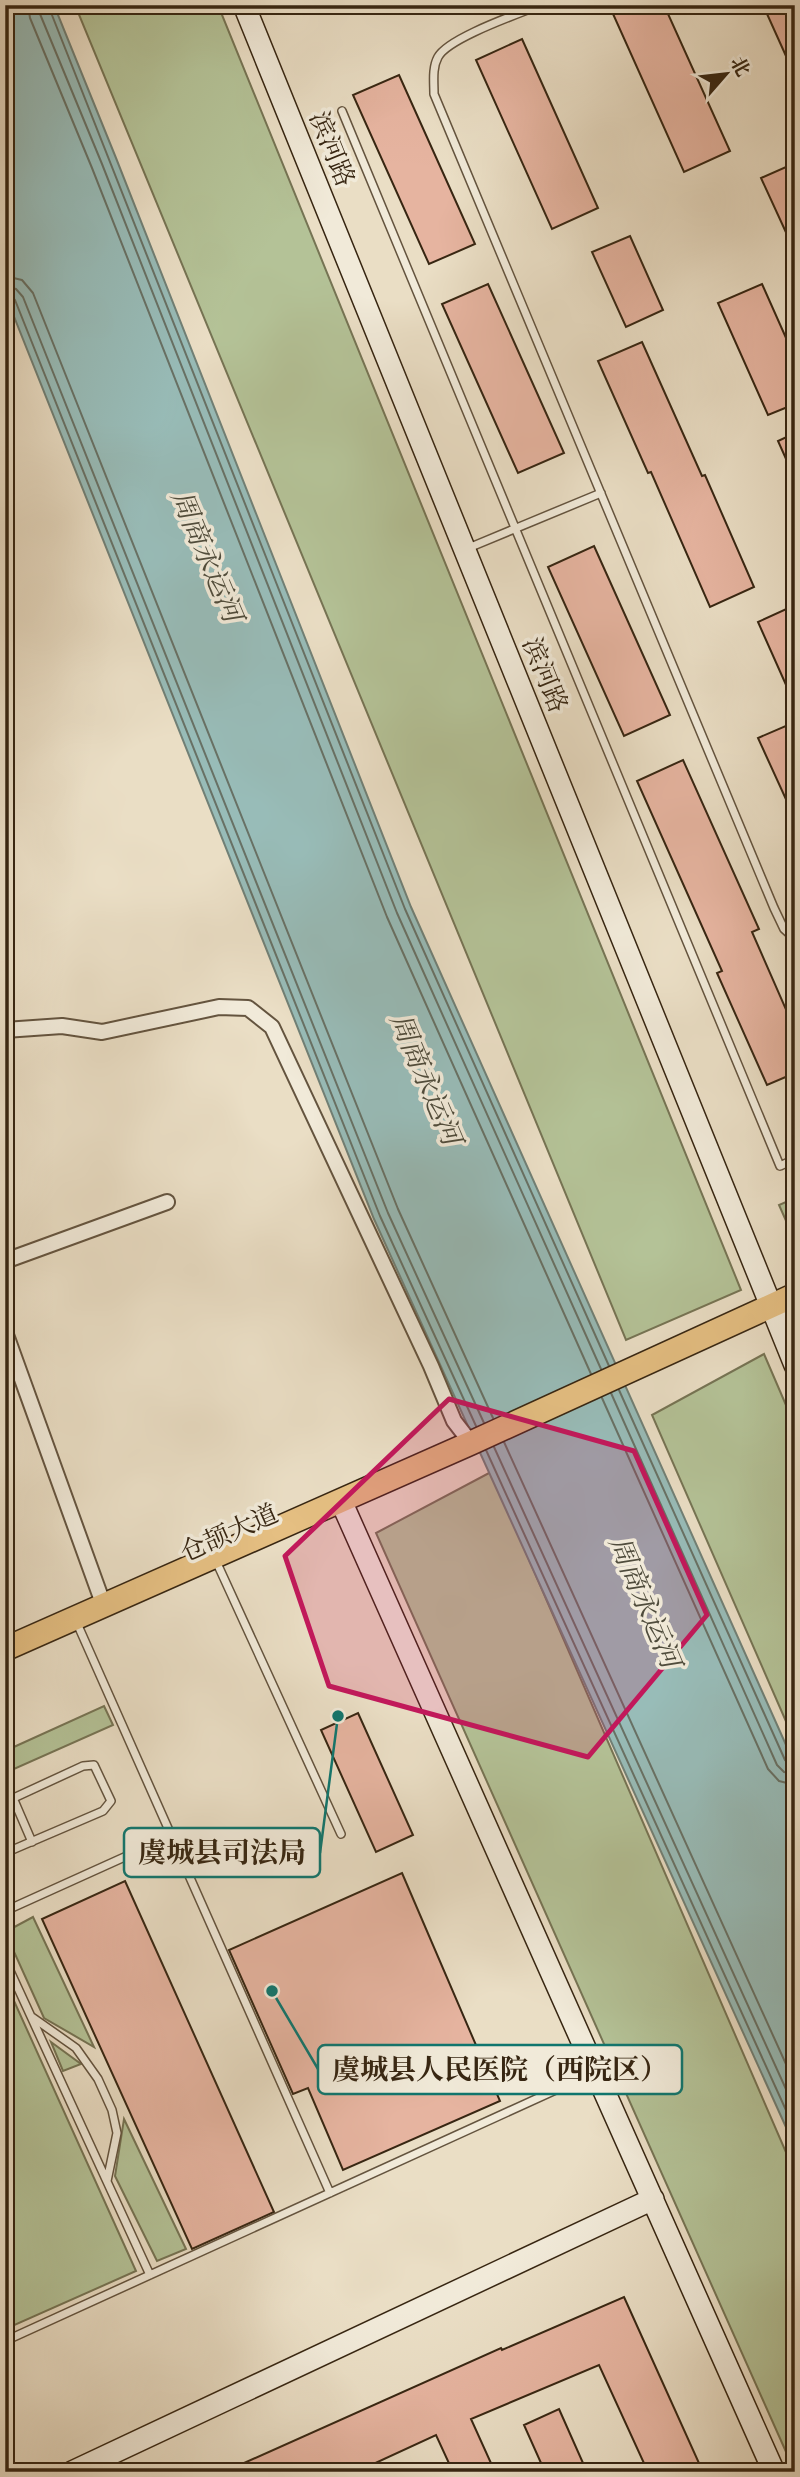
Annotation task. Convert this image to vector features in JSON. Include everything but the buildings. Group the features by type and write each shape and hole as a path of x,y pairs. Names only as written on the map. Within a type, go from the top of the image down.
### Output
{"main road":[{"path":"780,1313 795,1295"},
{"name":"仓颉大道","path":"5,1665 78,1625 634,1375 780,1313"},
{"name":"仓颉大道","path":"5,1649 78,1625 104,1606 217,1562"}],"street":[{"name":"滨河路","path":"244,5 464,550 780,1313 795,1365"},
{"path":"5,1030 62,1026 102,1032 219,1007 248,1008 272,1027 454,1421 473,1448"},
{"path":"5,1261 167,1202"},
{"path":"5,1332 104,1606"},
{"path":"344,1506 774,2472"},
{"path":"72,2472 653,2199"}],"lane":[{"path":"540,5 450,43 438,56 433,74 434,94 774,908 784,929 795,939"},
{"path":"342,111 780,1166 795,1159"},
{"path":"464,550 601,493"},
{"path":"217,1562 341,1834"},
{"path":"78,1625 330,2193"},
{"path":"5,1853 32,1842 103,1811 111,1801 94,1765 83,1766 9,1800 32,1842"},
{"path":"5,1911 171,1836"},
{"path":"5,1960 150,2275"},
{"path":"32,2017 76,2048 98,2079 117,2133 107,2182"},
{"path":"6,2340 597,2071"}],"highlighted area":[{"path":"449,1399 634,1451 707,1615 588,1757 329,1686 285,1556"}],"green space":[{"path":"75,5 218,5 741,1290 626,1340"},
{"path":"795,1198 795,1241 779,1205"},
{"path":"764,1354 795,1426 795,1742 652,1415"},
{"path":"491,1472 795,2173 795,2472 376,1533"},
{"path":"104,1706 113,1725 5,1773 5,1751"},
{"path":"33,1917 94,2047 44,2018 5,1932"},
{"path":"5,1981 136,2271 10,2327 5,2316"},
{"path":"51,2042 81,2064 63,2071"},
{"path":"124,2119 186,2249 157,2261 115,2176"}],"water":[{"name":"周商永运河","path":"5,5 54,5 411,907 795,1765 795,2147 374,1219 5,294"}],"place":[{"name":"虞城县司法局","path":"338,1716"},
{"name":"虞城县人民医院（西院区）","path":"272,1991"}]}
